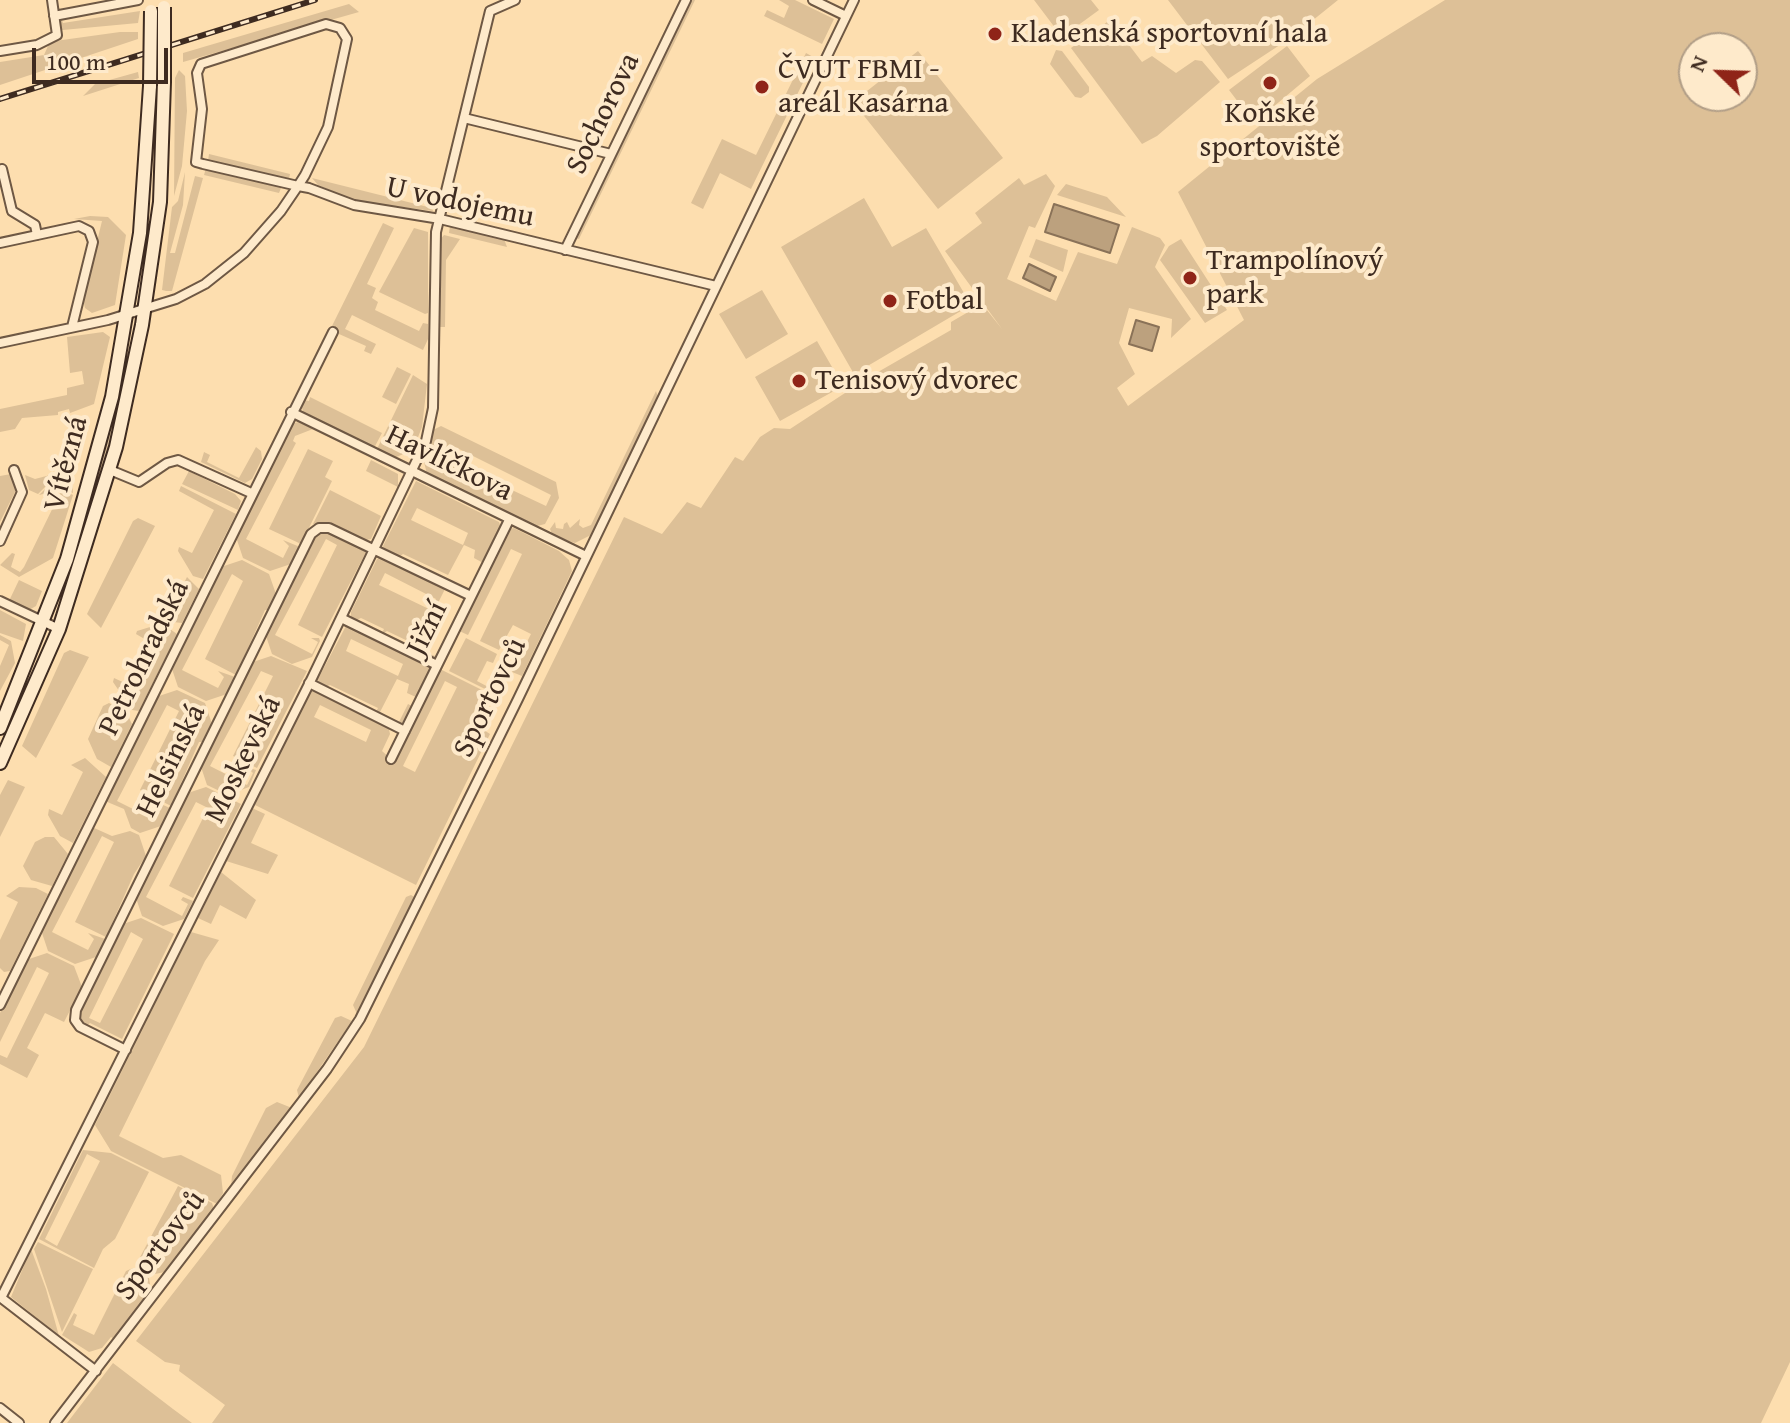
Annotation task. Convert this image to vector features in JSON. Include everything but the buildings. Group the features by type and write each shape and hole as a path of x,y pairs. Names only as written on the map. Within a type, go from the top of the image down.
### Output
{"main road":[{"name":"Vítězná","path":"0,763 59,629 110,470 145,307 160,202 157,5"},
{"name":"Vítězná","path":"0,728 44,623 96,464 128,314 157,84"}],"street":[{"path":"0,51 37,45 57,35 52,0"},
{"path":"54,16 138,0"},
{"name":"Moskevská","path":"1,1297 412,472 432,420 435,239 490,11 515,0"},
{"name":"Sochorova","path":"565,250 686,0"},
{"path":"813,0 846,16"},
{"name":"Sportovců","path":"55,1423 351,1033 396,950 854,0"},
{"name":"U vodojemu","path":"298,186 317,154 332,113 347,42 342,29 330,24 217,57 199,68 202,109 196,162 298,186 362,207 440,219 716,286"},
{"path":"464,118 611,154"},
{"path":"2,169 12,211 35,225 37,235"},
{"path":"0,343 128,314 192,292 225,270 263,233 298,186"},
{"path":"0,243 79,226 91,234 93,242 72,327"},
{"name":"Petrohradská","path":"0,1005 333,332"},
{"name":"Havlíčkova","path":"291,412 586,556"},
{"name":"Vítězná","path":"110,470 139,482 167,463 178,460 251,493"},
{"path":"0,541 22,492 14,470"},
{"name":"Jižní","path":"391,759 509,520"},
{"name":"Helsinská","path":"126,1050 80,1027 75,1020 76,1010 311,534 326,527 374,549"},
{"path":"374,549 471,596"},
{"path":"0,601 59,629"},
{"path":"341,618 437,665"},
{"path":"309,683 405,731"},
{"path":"1,1297 96,1371"},
{"path":"0,1408 19,1423"}],"shaded area":[{"path":"690,0 695,0 579,239 575,238"},
{"path":"779,0 795,0 834,19 822,44 764,16 767,10 784,18 789,6"},
{"path":"1034,0 1091,0 1099,10 1062,37"},
{"path":"1168,0 1338,0 1292,37 1228,79"},
{"path":"1445,0 1790,0 1790,1362 1761,1423 212,1423 225,1405 179,1371 180,1365 165,1362 136,1341 364,1047 624,517 662,534 687,502 701,508 735,457 743,461 760,437 774,428 790,429 871,376 951,330 951,322 982,304 1002,329 945,251 982,223 975,213 1019,178 1024,185 1046,174 1055,186 1035,228 1029,226 1007,279 1056,301 1078,252 1117,264 1132,227 1160,238 1165,245 1155,267 1191,319 1171,338 1172,319 1129,308 1119,343 1135,374 1117,388 1128,406 1244,320 1178,192 1317,79"},
{"path":"349,4 359,12 183,62 183,53"},
{"path":"140,11 138,23 52,31 53,24 62,20 63,23"},
{"path":"1110,20 1142,62 1152,56 1176,73 1195,60 1202,61 1220,82 1157,136 1142,144 1071,48"},
{"path":"138,32 138,39 0,85 0,62 44,55 48,46 55,41"},
{"name":"Koňské sportoviště","path":"1287,46 1310,76 1254,123 1229,90"},
{"path":"1056,50 1062,51 1089,87 1089,92 1081,98 1075,97 1050,64"},
{"name":"Fotbal","path":"918,51 1003,158 938,209 853,102"},
{"path":"806,53 815,58 751,189 720,173 703,209 691,203 722,139 756,155"},
{"path":"179,70 185,76 187,111 182,166 174,196 175,78"},
{"path":"138,72 139,78 83,96 95,84"},
{"path":"209,154 290,174 289,179 208,161"},
{"path":"206,168 281,188 279,193 204,175"},
{"path":"185,172 183,205 170,253 175,253 195,176 203,178 172,291 166,291 162,290 172,207 178,201"},
{"path":"312,178 432,208 433,211 355,201 318,185"},
{"path":"1066,184 1107,197 1126,217 1057,195"},
{"name":"Fotbal","path":"864,198 892,247 926,228 971,305 854,374 781,247"},
{"path":"1054,204 1119,225 1110,253 1045,232"},
{"path":"108,217 126,235 115,305 92,313 85,308 83,299 102,221 74,219"},
{"path":"383,223 394,228 367,284 376,288 372,298 378,302 375,310 419,331 423,323 428,324 428,339 423,350 352,315 345,329 376,344 371,354 364,351 366,346 330,330"},
{"path":"450,226 504,239 507,247 449,233"},
{"path":"414,228 428,232 428,313 425,314 379,292"},
{"path":"444,235 460,239 446,260 445,327 438,327 439,241"},
{"path":"1036,239 1068,250 1063,272 1029,257"},
{"name":"Trampolínový park","path":"1181,239 1227,310 1205,323 1160,260 1169,246"},
{"path":"1029,264 1056,277 1050,291 1023,278"},
{"name":"Tenisový dvorec","path":"762,290 788,334 746,359 719,314"},
{"path":"1136,320 1159,327 1152,351 1129,344"},
{"path":"103,332 110,337 94,404 70,413 69,409 58,412 58,415 22,418 15,429 0,432 0,409 67,395 67,388 84,384 82,371 70,373 67,337"},
{"name":"Tenisový dvorec","path":"817,341 843,386 780,421 755,377"},
{"path":"397,367 411,374 396,404 382,397"},
{"path":"413,375 427,384 422,427 413,450 394,458 377,449"},
{"path":"656,391 658,397 591,535 575,543 553,536 550,529 555,522 556,528 563,529 567,522 570,528 580,519 579,525 583,528 591,525"},
{"path":"310,397 382,433 374,448 304,413 301,406"},
{"path":"298,422 313,429 295,436 293,441 296,443 246,539 283,558 289,546 283,540 300,547 291,564 270,571 243,558 236,537 292,424"},
{"path":"441,426 556,482 559,498 545,524 533,527 427,474 423,458 433,430","holes":["449,444 551,495 546,506 443,455"]},
{"path":"109,434 114,435 63,600 59,599"},
{"path":"256,447 261,451 262,459 252,479 245,483 201,462 204,452 210,455 207,462 239,478"},
{"path":"308,449 333,461 325,477 332,481 301,544 269,529"},
{"path":"371,460 398,474 398,487 366,471"},
{"path":"189,471 235,494 241,501 238,510 182,484"},
{"path":"11,474 16,490 0,522 0,476"},
{"path":"54,474 72,481 73,493 50,482 38,494 29,490 25,475 35,479"},
{"path":"416,481 499,522 501,528 485,564 474,558 475,550 464,545 448,575 403,554 398,558 385,551 383,546","holes":["417,508 468,533 463,545 411,520"]},
{"path":"50,484 73,495 53,558 19,577 0,565 12,553 15,554 11,567 20,572 24,567 61,491 51,486 47,493 39,495"},
{"path":"181,486 236,514 203,579 193,576 178,551 179,547 192,553 214,510 179,491"},
{"path":"330,490 381,516 371,539 366,540 329,523 313,524"},
{"path":"138,518 155,526 101,628 87,614 133,521"},
{"path":"514,528 559,551 569,560 572,571 522,676 512,672 531,634 513,625 499,650 480,641 522,554 511,549 468,635 457,630 509,529"},
{"path":"324,529 366,552 322,637 298,625 337,545 326,539 275,635 312,654 318,642 311,638 319,638 320,641 312,657 292,664 272,654 265,633 312,536"},
{"path":"382,556 446,587 428,623 435,627 433,632 425,629 415,648 435,656 444,639 445,644 437,658 411,650 414,644 387,631 381,635 384,629 361,618 351,619 351,612 377,559","holes":["385,573 436,599 431,610 379,585"]},
{"path":"242,560 269,574 276,594 268,610 265,610 236,675 205,659 243,581 232,574 182,670 218,688 224,677 218,671 235,677 227,694 206,701 178,687 171,666 221,567"},
{"path":"187,577 199,589 182,623 165,621"},
{"path":"19,580 42,591 36,606 29,610 9,601"},
{"path":"0,610 26,624 23,641 0,633"},
{"path":"347,624 430,665 432,670 418,698 407,693 409,684 397,679 380,712 399,722 408,704 414,707 406,722 396,724 375,714 378,708 330,685 323,688 318,679","holes":["351,639 403,664 398,676 346,651"]},
{"path":"167,627 177,634 139,711 132,710 113,682 114,678 127,684 148,641 136,634 137,631"},
{"path":"0,635 11,641 15,663 0,691 0,666 9,645 0,640"},
{"path":"466,638 497,654 493,663 487,661 477,681 492,689 491,692 449,671"},
{"path":"70,650 89,657 36,758 22,746 64,653"},
{"path":"271,656 307,671 257,768 233,756 273,676 261,671 210,766 247,785 253,773 247,767 256,770 249,787 228,795 207,785 200,764 250,663"},
{"path":"440,669 484,691 470,721 490,734 416,885 255,805 313,689 388,725 390,734 382,751 392,760","holes":["445,681 457,687 415,772 403,766","320,705 371,730 366,742 314,717"]},
{"path":"177,690 205,703 212,724 203,742 199,742 171,806 140,790 179,711 167,705 117,801 153,819 159,808 152,804 154,801 170,808 161,826 140,833 131,828 124,809 105,801 156,697"},
{"path":"109,703 126,712 132,724 111,767 97,759 88,739 103,706"},
{"path":"85,758 106,777 73,843 60,836 48,815 49,809 62,815 83,772 71,765"},
{"path":"8,780 25,787 0,837 0,795"},
{"path":"206,787 241,804 193,898 169,886 208,808 196,802 146,897 182,916 188,904 181,900 183,897 193,901 184,919 163,926 142,916 135,895 185,794"},
{"path":"252,808 265,814 251,843 278,855 268,874 226,861"},
{"path":"92,827 112,836 130,831 139,835 146,856 134,874 106,937 75,922 114,842 102,836 52,932 88,950 94,939 88,933 105,939 96,957 75,964 48,951 41,930"},
{"path":"54,837 68,854 52,886 31,880 23,866 35,842"},
{"path":"221,872 256,900 246,919 220,905 211,924 198,918"},
{"path":"19,887 36,888 48,894 10,971 4,972 0,968 0,940 18,902 6,896"},
{"path":"411,895 416,898 357,1014 353,1005 406,897"},
{"path":"141,918 174,934 122,1039 90,1023 85,1027 77,1016 120,925","holes":["131,932 143,939 100,1023 89,1018"]},
{"path":"191,932 219,940 205,961 119,1136 163,1158 181,1155 221,1175 223,1193 217,1204 111,1151 95,1125"},
{"path":"47,953 74,966 82,987 64,1022 45,1013 27,1048 39,1055 27,1078 0,1064 0,1055 7,1058 49,973 37,967 0,1042 0,1013 26,960"},
{"path":"341,1016 352,1021 299,1098 297,1090 335,1018"},
{"path":"277,1102 292,1108 231,1187 232,1176 266,1108"},
{"path":"83,1150 111,1153 149,1172 115,1239 103,1249 94,1268 39,1239","holes":["87,1154 100,1161 57,1246 45,1239"]},
{"path":"178,1186 212,1203 214,1209 165,1272 155,1274 140,1266 138,1261"},
{"path":"38,1242 93,1269 62,1332 34,1249"},
{"path":"31,1249 46,1289 59,1336 11,1297"},
{"path":"133,1268 149,1278 151,1291 114,1339 111,1337 102,1348 89,1352 62,1335 74,1313 77,1315 73,1325 94,1335 126,1271"},
{"path":"113,1363 173,1409 192,1423 67,1423"}],"railway":[{"path":"0,99 315,0"}],"place":[{"name":"Kladenská sportovní hala","path":"995,34"},
{"name":"Koňské sportoviště","path":"1270,83"},
{"name":"ČVUT FBMI - areál Kasárna","path":"762,87"},
{"name":"Trampolínový park","path":"1190,278"},
{"name":"Fotbal","path":"890,301"},
{"name":"Tenisový dvorec","path":"799,381"}]}
